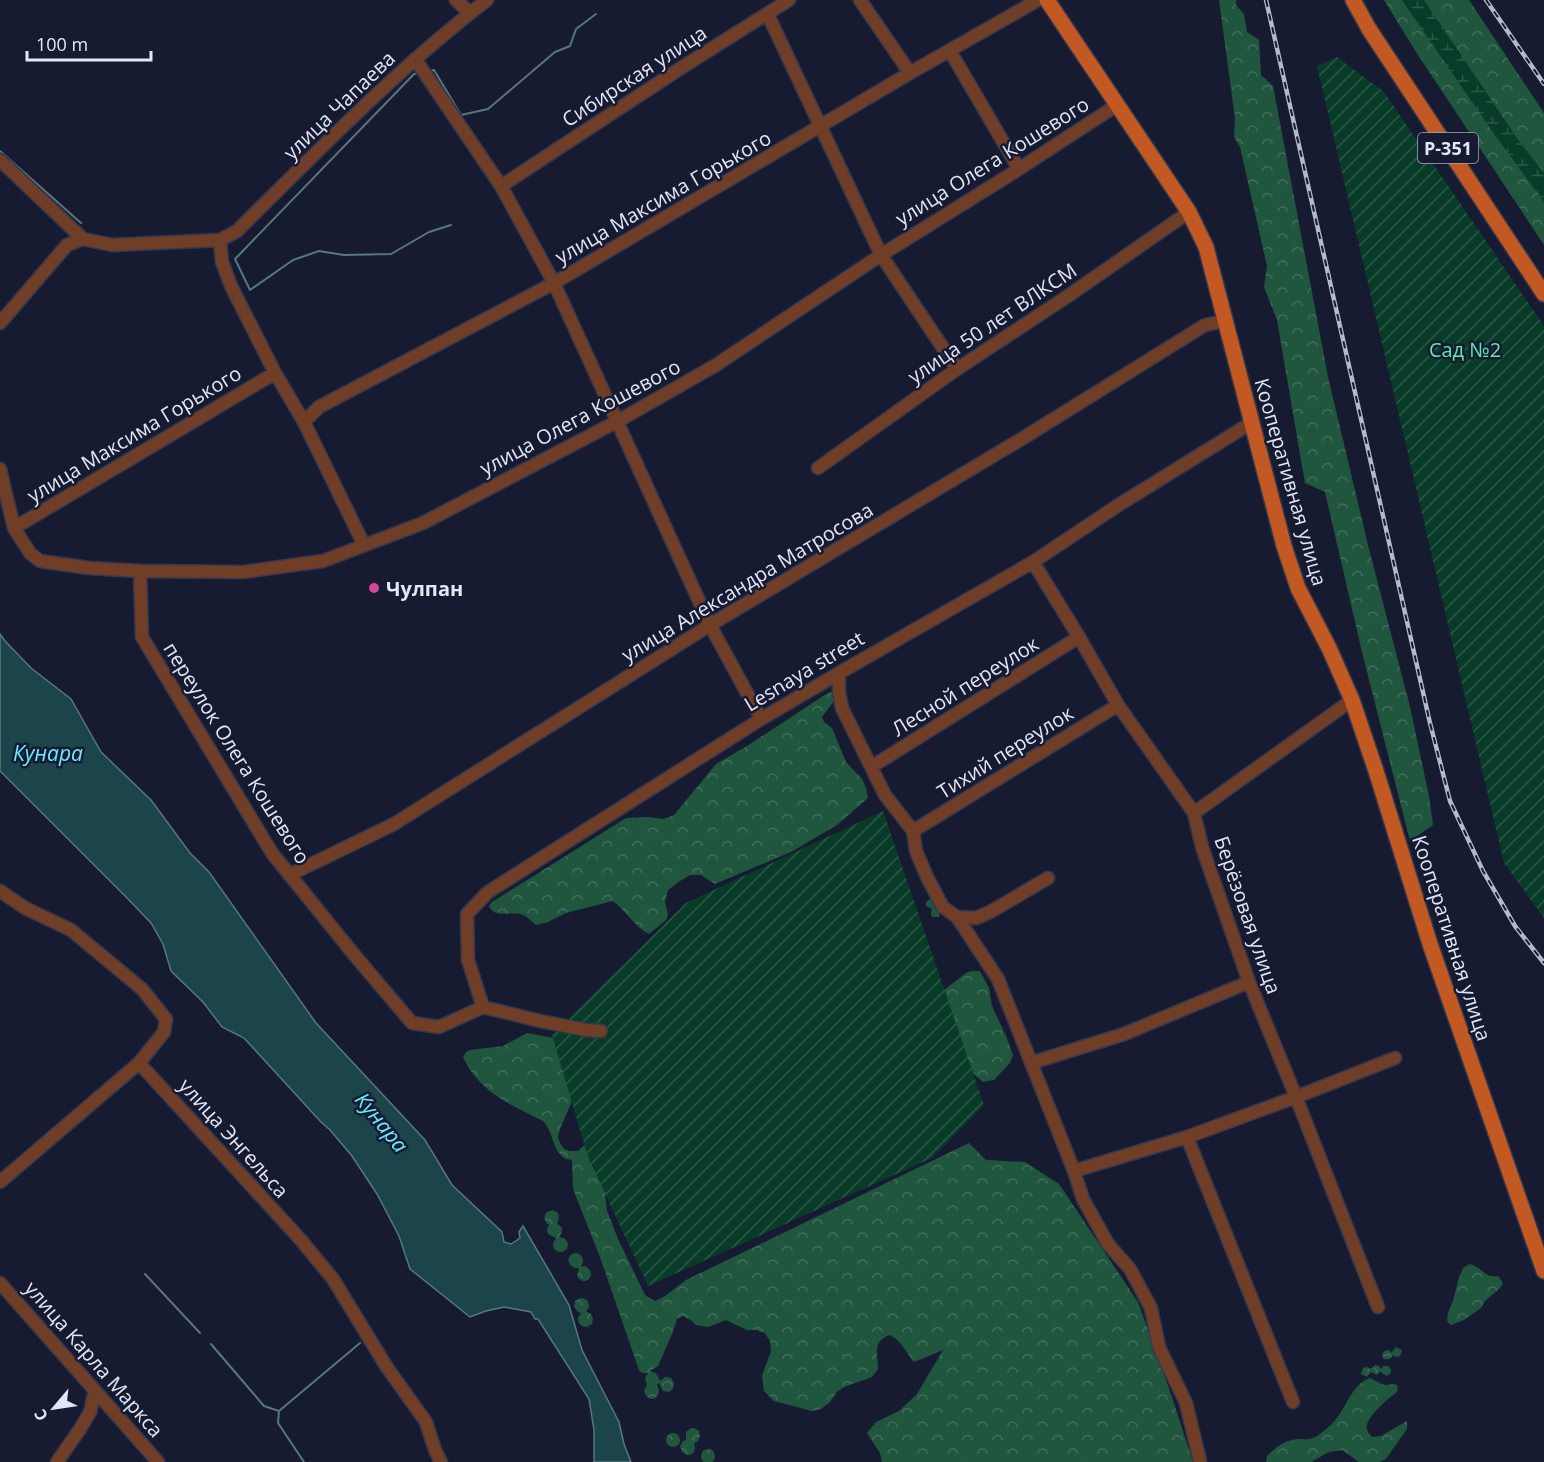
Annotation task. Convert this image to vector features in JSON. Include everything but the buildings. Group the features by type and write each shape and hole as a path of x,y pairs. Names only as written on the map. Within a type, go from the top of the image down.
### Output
{"main road":[{"name":"Кооперативная улица","path":"1047,0 1189,212 1206,247 1284,546 1298,588 1329,648 1352,700 1377,771 1430,944 1544,1271"},
{"name":"Р-351","path":"1353,0 1369,28 1544,294"}],"street":[{"path":"456,0 470,13"},
{"name":"улица Чапаева","path":"220,240 237,231 364,105 415,59 487,0"},
{"name":"Сибирская улица","path":"501,186 789,0"},
{"path":"860,0 910,73"},
{"name":"улица Максима Горького","path":"304,422 319,407 554,283 1038,0"},
{"path":"768,15 881,255 957,369"},
{"path":"950,51 1019,169"},
{"path":"415,59 501,186 554,283 710,625 761,719"},
{"name":"улица Олега Кошевого","path":"0,469 14,528 30,553 40,561 89,568 243,573 323,561 423,523 618,421 716,365 881,255 1117,105"},
{"path":"0,160 83,239 112,245 220,240 222,262 231,286 275,373 304,422 364,545"},
{"name":"улица 50 лет ВЛКСМ","path":"818,468 957,369 1189,212"},
{"path":"0,323 67,245 83,239"},
{"name":"улица Александра Матросова","path":"289,875 394,824 710,625 1028,435 1205,325 1224,321"},
{"name":"улица Максима Горького","path":"14,528 275,373"},
{"name":"Lesnaya street","path":"483,1007 468,960 467,914 488,892 761,719 1033,562 1117,506 1251,423"},
{"name":"Берёзовая улица","path":"1033,562 1118,705 1194,813 1202,847 1249,982 1378,1307"},
{"name":"переулок Олега Кошевого","path":"140,571 142,637 272,854 412,1023 439,1027 483,1007"},
{"name":"Лесной переулок","path":"871,767 1079,637"},
{"path":"839,673 842,708 885,795 913,831 916,851 927,877 943,907 957,917 998,979 1083,1199 1108,1244 1130,1269 1151,1308 1159,1347 1186,1403 1200,1461"},
{"path":"1194,813 1352,700"},
{"name":"Тихий переулок","path":"913,831 1118,705"},
{"path":"957,917 976,918 1048,878"},
{"path":"0,891 26,908 71,930 142,989 166,1019 164,1032 139,1063 0,1182"},
{"path":"1031,1063 1124,1034 1249,982"},
{"path":"483,1007 507,1014 601,1031"},
{"path":"1074,1171 1187,1137 1395,1058"},
{"name":"улица Энгельса","path":"139,1063 300,1239 333,1279 386,1366 426,1422 441,1462"},
{"path":"1187,1137 1293,1402"},
{"name":"улица Карла Маркса","path":"0,1283 158,1462"},
{"path":"57,1462 90,1412 95,1390"}],"green space":[{"path":"1219,0 1236,0 1236,5 1244,14 1247,32 1259,40 1261,75 1273,86 1328,377 1410,707 1429,796 1433,825 1410,841 1362,652 1325,492 1305,483 1277,320 1264,287 1267,266 1240,147 1234,137 1235,118"},
{"path":"1384,0 1469,0 1544,113 1544,245 1416,52"},
{"path":"1402,0 1424,0 1517,138 1544,173 1544,202 1494,134"},
{"name":"Сад №2","path":"1337,57 1384,92 1544,326 1544,918 1504,863 1317,66"},
{"path":"833,692 836,695 834,701 822,717 824,722 832,728 846,762 862,779 868,798 837,825 791,852 715,884 701,875 690,875 668,890 665,902 668,915 666,920 649,934 613,901 566,913 536,925 522,915 498,913 491,910 489,906 492,902 626,818 663,819 674,815 716,764"},
{"path":"883,811 984,1105 932,1158 648,1286 588,1157 552,1035 686,903"},
{"path":"930,899 936,904 934,908 940,911 939,917 932,917 932,909 926,906 926,902"},
{"path":"972,971 980,971 989,988 992,1006 1013,1055 1010,1063 994,1080 983,1082 963,1065 939,994"},
{"path":"527,1033 564,1040 578,1087 560,1129 558,1137 560,1143 564,1149 578,1151 589,1141 601,1158 607,1211 645,1295 655,1301 686,1280 969,1143 986,1160 1025,1162 1059,1184 1138,1302 1193,1462 882,1462 880,1453 867,1433 876,1422 899,1411 917,1394 943,1350 914,1362 901,1344 890,1335 878,1345 878,1369 872,1377 844,1387 821,1409 812,1411 774,1401 764,1391 762,1376 771,1351 770,1341 765,1333 747,1330 726,1320 708,1327 696,1325 683,1316 677,1319 658,1366 650,1371 656,1373 660,1381 665,1377 671,1378 674,1383 673,1389 669,1392 663,1391 659,1383 657,1385 658,1395 654,1399 648,1398 644,1390 648,1373 642,1373 639,1370 600,1257 573,1189 572,1160 564,1158 559,1153 543,1121 487,1089 463,1057 470,1050 503,1046"},
{"path":"553,1210 558,1213 557,1223 562,1228 559,1237 564,1238 568,1243 567,1249 562,1252 554,1249 553,1243 556,1238 548,1234 549,1225 545,1215"},
{"path":"574,1253 582,1257 581,1267 585,1266 590,1270 589,1279 580,1280 577,1276 579,1268 570,1265 568,1259"},
{"path":"1470,1264 1490,1276 1498,1276 1503,1283 1481,1308 1464,1320 1451,1325 1447,1321 1448,1313 1459,1277 1463,1268"},
{"path":"580,1298 588,1302 589,1307 586,1312 590,1313 593,1318 592,1324 587,1327 579,1323 578,1318 581,1313 574,1307 575,1301"},
{"path":"1396,1347 1402,1350 1400,1356 1393,1355 1390,1359 1384,1359 1382,1355 1384,1351 1389,1350 1392,1353"},
{"path":"1375,1365 1381,1369 1383,1366 1388,1366 1391,1373 1387,1376 1381,1371 1377,1375 1371,1372 1367,1377 1361,1374 1363,1368 1371,1369"},
{"path":"1370,1378 1384,1385 1398,1386 1397,1392 1369,1419 1367,1429 1371,1436 1381,1436 1407,1421 1407,1429 1386,1459 1379,1462 1359,1462 1342,1450 1329,1452 1311,1462 1266,1462 1267,1456 1282,1444 1312,1438 1324,1431 1337,1418 1358,1386"},
{"path":"691,1428 699,1431 700,1437 694,1443 694,1452 687,1455 682,1452 680,1446 686,1440 686,1432"},
{"path":"670,1433 676,1433 680,1440 676,1447 670,1447 666,1443 666,1437"},
{"path":"705,1449 711,1449 715,1456 711,1463 705,1463 701,1459 701,1453"}],"water":[{"name":"Кунара","path":"0,634 31,668 71,699 101,752 151,800 190,853 209,872 316,1023 425,1140 452,1185 502,1232 504,1242 511,1244 520,1238 519,1232 523,1226 569,1305 582,1350 619,1422 631,1462 594,1462 594,1430 589,1399 538,1319 535,1319 531,1312 504,1307 470,1317 410,1269 399,1236 377,1194 352,1156 244,1038 222,1027 203,1002 171,971 163,944 151,923 0,771"}],"waterway":[{"path":"430,71 434,70 461,115 488,109 555,52 570,46 576,29 596,14"},
{"path":"418,73 414,74 235,259 250,290 293,260 319,251 344,255 391,254 429,232 451,225"},
{"path":"0,151 81,223"},
{"path":"145,1274 200,1333"},
{"path":"304,1462 278,1423 279,1411 360,1343"},
{"path":"211,1344 264,1406 279,1411"}],"railway":[{"path":"1266,0 1430,723 1450,801 1483,871 1515,926 1544,963"},
{"path":"1486,0 1544,84"}],"place":[{"name":"Чулпан","path":"374,588"}]}
